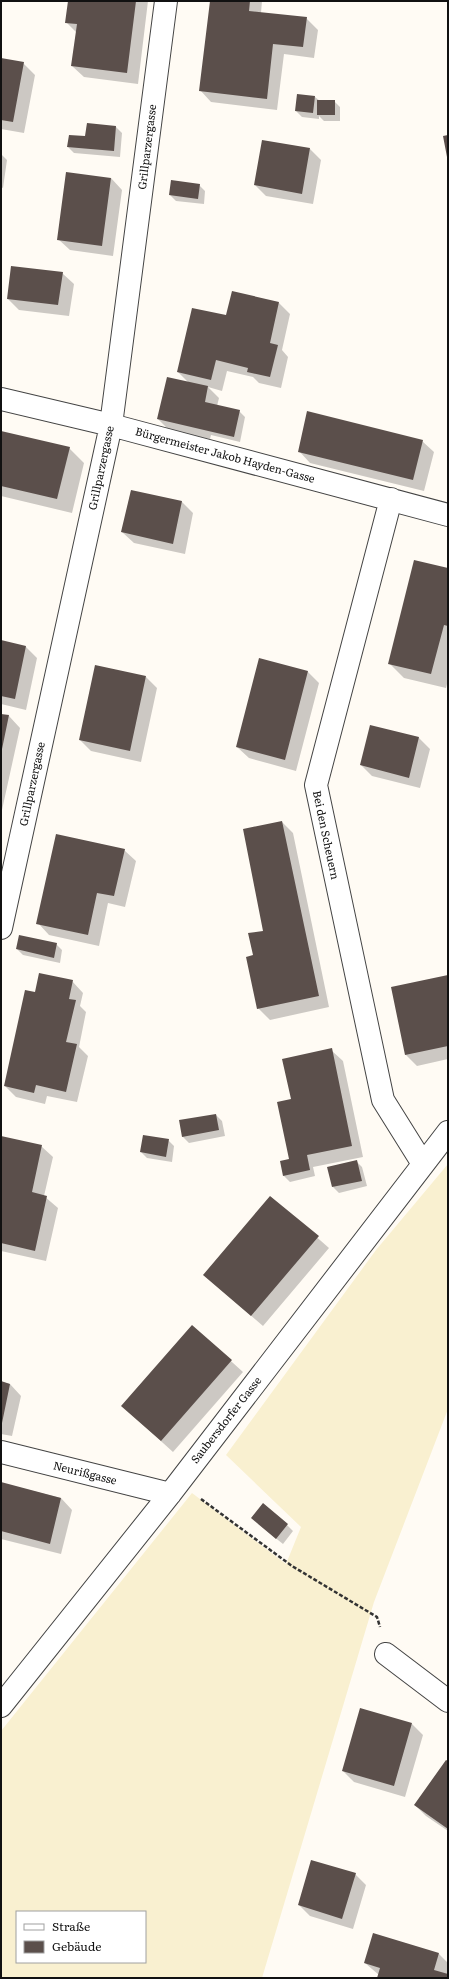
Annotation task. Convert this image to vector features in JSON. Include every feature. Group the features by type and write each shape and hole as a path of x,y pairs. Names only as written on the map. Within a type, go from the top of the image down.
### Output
{"street":[{"name":"Grillparzergasse","path":"1,928 111,425 166,1"},
{"name":"Bürgermeister Jakob Hayden-Gasse","path":"1,399 111,425 448,515"},
{"name":"Bei den Scheuern","path":"391,499 316,784 383,1100 423,1164"},
{"name":"Saubersdorfer Gasse","path":"1,1706 174,1488 448,1132"},
{"name":"Neurißgasse","path":"1,1452 174,1488"},
{"path":"386,1654 448,1701"}],"path":[{"path":"174,1488 292,1566 377,1617 386,1654"}],"shaded area":[{"path":"448,1164 448,1409 374,1602 262,1978 1,1978 1,1731 192,1493 286,1564 301,1527 226,1455 376,1250"}],"building":[{"path":"68,1 136,1 127,73 71,66 77,24 65,23"},
{"path":"210,1 250,1 249,11 307,17 303,47 273,44 267,99 199,91"},
{"path":"1,58 24,62 13,122 1,120"},
{"path":"297,94 315,96 313,113 295,111"},
{"path":"317,100 335,100 335,115 317,115"},
{"path":"87,123 116,126 114,151 67,147 69,135 85,136"},
{"path":"448,135 448,157 447,157 443,136"},
{"path":"262,140 310,148 302,194 254,185"},
{"path":"66,172 111,178 102,246 57,240"},
{"path":"171,180 200,184 198,199 169,195"},
{"path":"11,266 63,272 58,305 7,299"},
{"path":"232,291 279,302 270,343 278,345 270,377 247,372 248,368 216,360 211,380 177,372 192,308 226,315"},
{"path":"167,377 208,386 205,402 240,410 234,437 157,419"},
{"path":"307,411 423,440 413,480 298,452"},
{"path":"1,431 70,447 57,499 1,486"},
{"path":"131,490 182,501 173,544 121,532"},
{"path":"414,560 448,568 448,626 444,625 431,674 388,664"},
{"path":"1,640 26,646 15,699 1,696"},
{"path":"259,658 308,671 285,760 236,747"},
{"path":"95,665 146,676 130,751 79,740"},
{"path":"1,714 9,715 2,749 1,749"},
{"path":"370,725 419,737 409,778 360,765"},
{"path":"282,821 319,996 257,1009 246,957 253,955 248,933 263,931 243,829"},
{"path":"56,834 125,849 114,896 97,893 88,935 36,924"},
{"path":"19,935 57,943 54,958 16,949"},
{"path":"39,973 73,980 69,999 76,1000 66,1042 77,1044 66,1092 36,1085 34,1093 4,1086 25,990 35,992"},
{"path":"448,975 448,1046 405,1055 391,987"},
{"path":"332,1048 352,1146 307,1155 310,1170 283,1176 280,1161 289,1159 277,1102 291,1099 282,1059"},
{"path":"216,1114 219,1130 182,1137 179,1120"},
{"path":"143,1135 169,1139 166,1157 140,1152"},
{"path":"1,1136 42,1145 32,1192 47,1196 35,1251 1,1243"},
{"path":"357,1160 362,1181 332,1187 327,1167"},
{"path":"270,1196 319,1236 251,1316 203,1275"},
{"path":"192,1325 232,1360 161,1441 121,1406"},
{"path":"1,1381 10,1384 2,1423 1,1423"},
{"path":"1,1482 61,1498 50,1544 1,1531"},
{"path":"263,1503 288,1524 276,1539 251,1518"},
{"path":"360,1708 412,1723 394,1786 342,1771"},
{"path":"446,1760 448,1761 448,1829 414,1805"},
{"path":"311,1860 356,1873 342,1919 298,1905"},
{"path":"373,1933 439,1953 434,1970 448,1974 448,1978 377,1978 380,1968 364,1963"}]}
